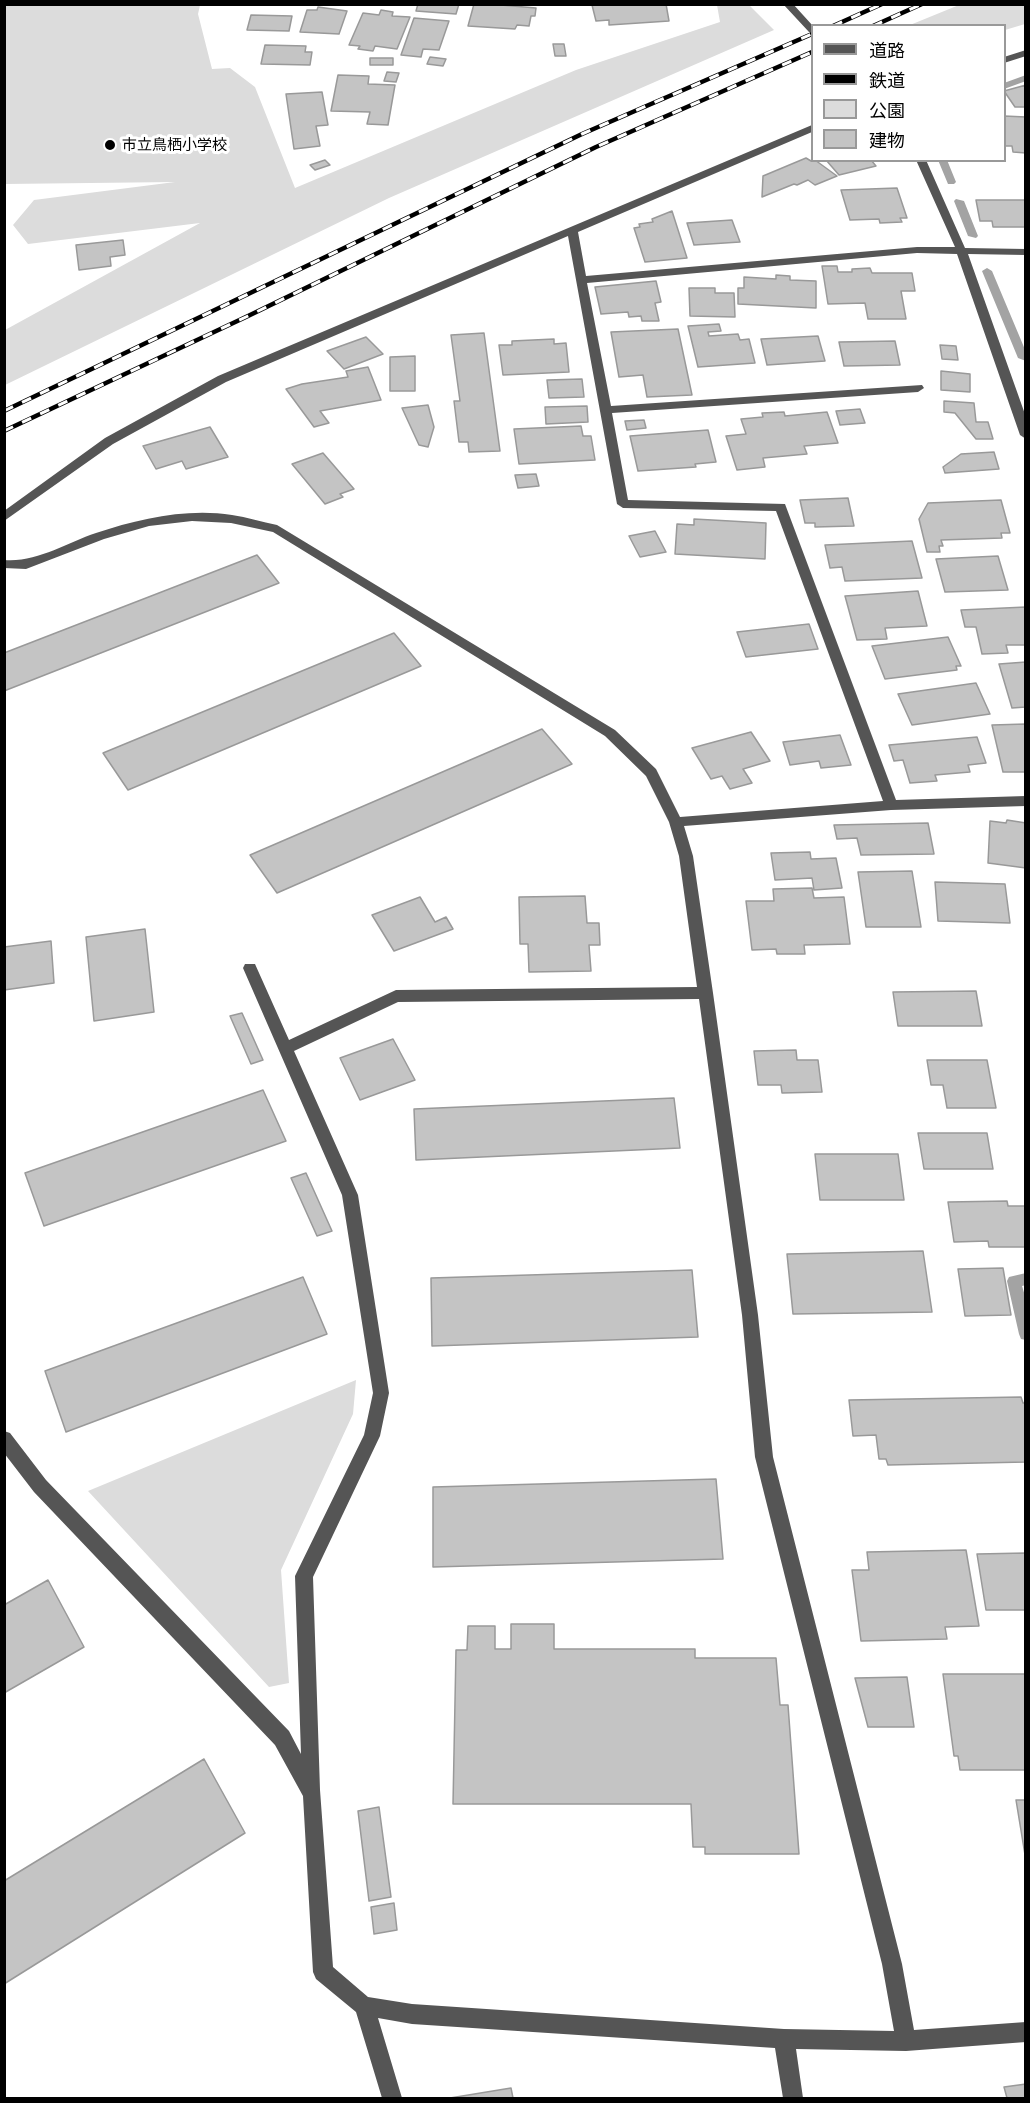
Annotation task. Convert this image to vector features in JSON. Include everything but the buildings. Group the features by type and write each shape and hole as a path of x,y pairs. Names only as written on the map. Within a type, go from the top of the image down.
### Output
{"street":[{"path":"787,4 811,28"},
{"path":"1006,60 1026,53"},
{"path":"4,517 110,441 222,379 811,129"},
{"path":"922,162 962,252 1026,435"},
{"path":"572,230 623,504 781,507 891,805"},
{"path":"581,279 906,251 1026,252"},
{"path":"606,410 918,388"},
{"path":"4,564 22,566 100,536 150,522 192,517 231,519 277,529 610,733 651,773 676,822 686,856 750,1315 764,1457 892,1964 906,2041"},
{"path":"676,822 891,805 1026,801"},
{"path":"250,969 350,1195 381,1393 372,1436 304,1576 312,1794 323,1972 364,2006 412,2014 784,2039 906,2041 1026,2032"},
{"path":"285,1049 396,996 706,993"},
{"path":"4,1439 40,1486 282,1738 312,1794"},
{"path":"364,2006 392,2098"},
{"path":"784,2039 793,2098"}],"green space":[{"path":"5,4 200,5 198,14 212,69 230,68 255,87 295,188 576,70 720,22 717,5 749,5 774,30 389,198 5,385 5,330 200,223 28,244 13,225 34,200 175,182 5,184"},
{"path":"959,5 1025,5 1025,24 1006,30 1006,24 912,24"},
{"path":"356,1380 353,1414 281,1570 289,1683 269,1687 88,1491"}],"waterway":[{"path":"1006,85 1026,78"},
{"path":"943,162 951,182"},
{"path":"959,201 973,236"},
{"path":"987,271 1023,358"},
{"path":"1026,1279 1014,1281 1026,1334"}],"railway":[{"path":"837,24 882,4"},
{"path":"877,24 922,4"},
{"path":"4,411 582,134 811,34"},
{"path":"4,431 248,316 596,147 811,52"}],"place":[{"name":"市立鳥栖小学校","path":"110,145"}]}
